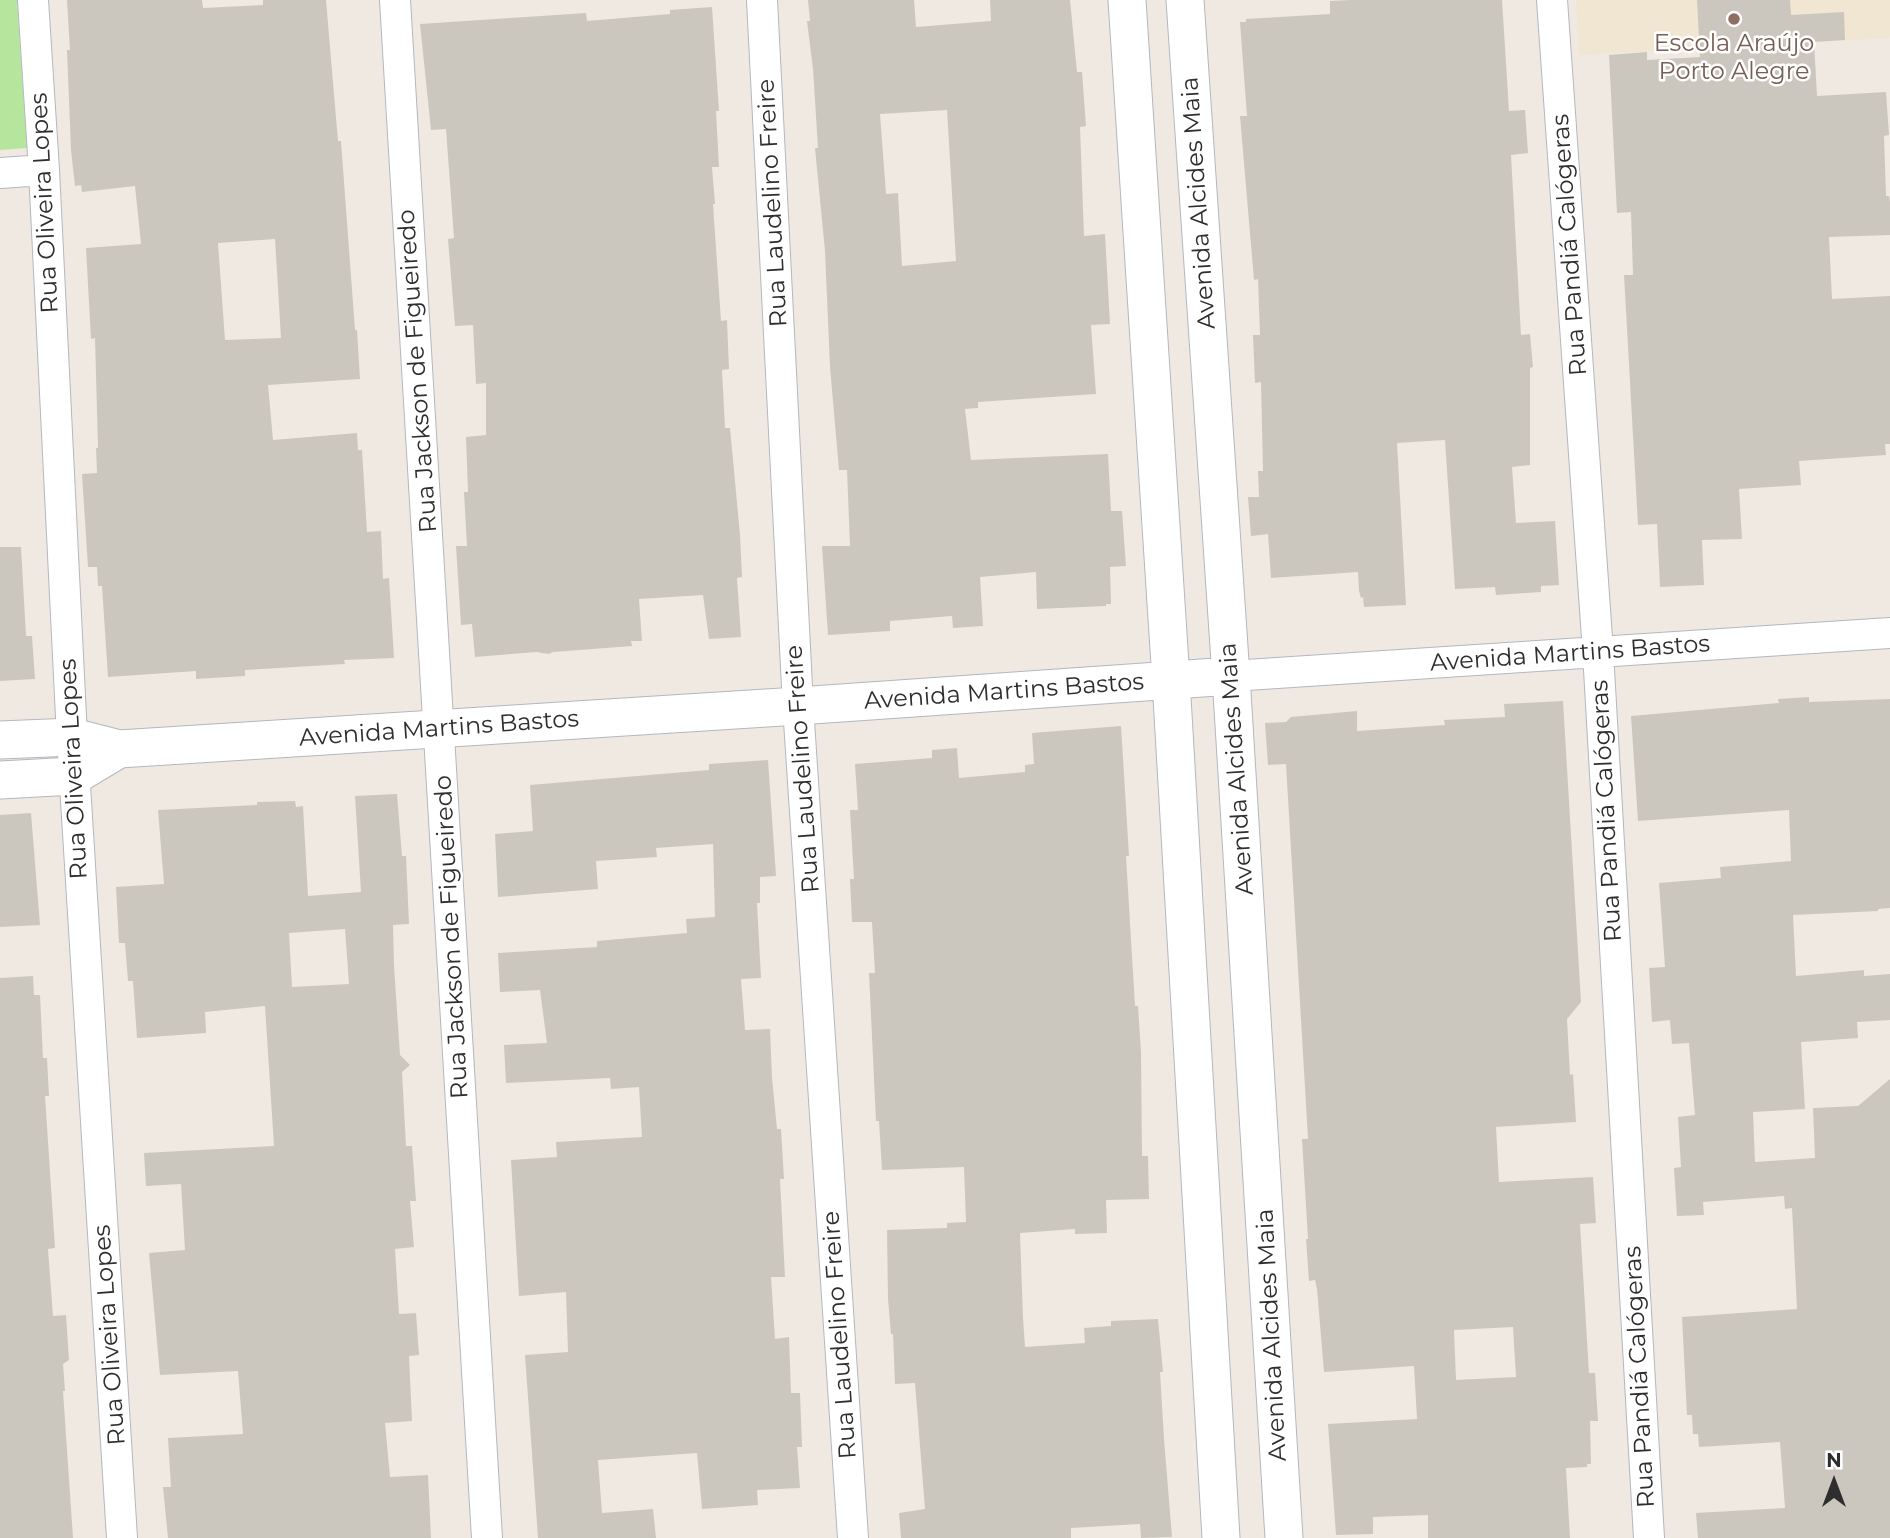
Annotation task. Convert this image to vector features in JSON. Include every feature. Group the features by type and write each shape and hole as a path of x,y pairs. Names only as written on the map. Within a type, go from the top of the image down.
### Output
{"street":[{"name":"Rua Oliveira Lopes","path":"33,0 74,776 122,1538"},
{"name":"Rua Jackson de Figueiredo","path":"395,0 488,1538"},
{"name":"Rua Laudelino Freire","path":"762,0 798,706 853,1538"},
{"path":"1127,0 1222,1538"},
{"name":"Avenida Alcides Maia","path":"1185,0 1231,676 1284,1538"},
{"name":"Rua Pandiá Calógeras","path":"1552,0 1598,652 1649,1538"},
{"path":"0,173 44,170"},
{"name":"Avenida Martins Bastos","path":"0,740 72,737 119,749 1890,633"},
{"name":"Avenida Martins Bastos","path":"0,780 74,776 119,749"}],"shaded area":[{"name":"Escola Araújo Porto Alegre","path":"1576,0 1890,0 1890,38 1579,55"}],"green space":[{"path":"0,0 17,0 27,148 0,150"}],"building":[{"path":"67,0 202,0 203,8 263,5 263,0 326,0 338,141 341,141 360,379 268,385 273,440 357,433 358,450 362,450 367,532 381,531 383,579 389,578 394,658 245,670 245,676 196,679 196,671 108,677 102,586 98,586 97,567 88,567 82,474 97,473 98,448 95,338 91,339 86,248 141,244 135,186 82,192 81,185 75,186 67,50 70,50","holes":["275,239 281,338 225,340 218,243"]},
{"path":"808,0 914,0 916,27 991,21 990,0 1070,0 1077,72 1082,72 1086,126 1080,127 1084,236 1105,234 1110,324 1091,325 1096,394 978,402 978,408 965,409 971,460 1108,454 1111,511 1122,511 1126,566 1110,567 1111,604 1037,609 1036,572 980,577 983,626 953,628 952,616 890,621 890,631 828,635 822,546 850,546 847,470 839,470 830,367 825,251 815,148 818,148 813,69 807,21 810,21","holes":["947,110 956,261 902,266 898,193 886,194 880,114"]},
{"path":"1502,0 1509,111 1525,110 1528,153 1511,155 1521,335 1530,334 1533,367 1530,368 1530,465 1512,467 1516,523 1555,521 1559,585 1541,586 1541,592 1496,595 1495,587 1455,589 1445,440 1397,443 1406,605 1364,607 1359,591 1358,572 1271,578 1268,534 1251,536 1248,497 1259,497 1258,471 1263,471 1261,382 1255,383 1253,335 1260,335 1258,279 1254,280 1240,116 1247,116 1240,22 1246,22 1246,19 1330,14 1330,1"},
{"path":"1697,0 1790,0 1791,15 1844,12 1845,40 1814,42 1817,96 1886,92 1889,135 1884,136 1890,235 1829,237 1832,299 1890,296 1890,444 1885,444 1886,455 1799,461 1801,485 1739,489 1742,539 1702,540 1704,585 1660,587 1657,524 1638,525 1624,275 1633,275 1631,212 1617,213 1609,55 1647,52 1647,60 1700,57"},
{"path":"712,7 719,111 716,111 719,167 712,167 713,204 721,321 727,320 729,369 722,370 725,428 730,428 740,535 742,577 737,578 741,637 709,639 703,595 639,599 642,641 631,641 632,646 549,654 536,652 475,657 472,624 461,625 456,546 467,546 464,492 468,492 466,437 486,435 486,383 476,384 473,325 455,326 448,239 454,238 446,129 431,130 420,24 586,13 587,21 670,14 670,10"},
{"path":"0,547 21,547 26,636 32,636 35,679 0,681"},
{"path":"1809,697 1809,702 1890,699 1890,908 1878,911 1793,915 1796,976 1864,970 1864,976 1890,974 1890,1020 1857,1022 1858,1038 1801,1042 1805,1109 1753,1112 1755,1162 1815,1158 1813,1108 1858,1106 1890,1079 1890,1538 1698,1538 1696,1513 1785,1508 1780,1442 1699,1447 1698,1434 1693,1434 1692,1415 1687,1415 1682,1317 1797,1309 1792,1208 1785,1209 1784,1196 1703,1202 1704,1215 1677,1216 1674,1168 1681,1167 1678,1117 1695,1115 1689,1043 1672,1044 1670,1020 1652,1022 1649,968 1665,967 1659,883 1721,878 1720,867 1791,861 1789,810 1638,821 1631,716 1779,703 1778,699"},
{"path":"1563,701 1581,1002 1567,1019 1576,1122 1496,1127 1499,1182 1593,1177 1596,1223 1580,1224 1589,1373 1595,1373 1598,1421 1590,1421 1591,1464 1587,1464 1587,1467 1566,1468 1570,1538 1428,1538 1428,1515 1373,1517 1373,1534 1336,1535 1328,1424 1417,1419 1414,1366 1324,1372 1317,1289 1315,1280 1309,1281 1306,1239 1302,1139 1308,1139 1286,764 1268,765 1265,723 1286,722 1291,717 1357,711 1357,731 1445,725 1444,720 1505,717 1504,704","holes":["1513,1327 1516,1377 1456,1380 1454,1330"]},
{"path":"1121,726 1135,1006 1138,1006 1141,1052 1142,1156 1148,1156 1149,1199 1106,1200 1107,1233 1075,1234 1075,1229 1020,1233 1023,1318 1025,1347 1085,1343 1084,1328 1111,1326 1111,1321 1158,1319 1172,1537 1141,1538 1140,1524 1071,1528 1071,1538 901,1538 899,1513 925,1509 915,1383 895,1384 893,1334 888,1299 887,1230 947,1228 947,1223 966,1222 964,1167 882,1170 879,1121 876,1121 869,973 875,973 872,922 852,922 850,879 854,879 850,810 858,810 855,764 932,758 932,750 957,748 959,778 1025,772 1025,765 1034,764 1032,733"},
{"path":"768,760 776,876 760,877 760,903 757,903 761,978 741,979 745,1030 770,1029 772,1078 777,1129 781,1129 784,1179 780,1179 785,1277 771,1277 775,1339 789,1337 791,1393 800,1393 802,1447 797,1447 800,1488 757,1490 758,1505 702,1509 697,1453 598,1460 602,1513 653,1509 656,1538 538,1538 525,1355 568,1352 566,1292 519,1296 511,1160 557,1157 556,1142 642,1137 639,1087 611,1089 610,1078 506,1083 504,1045 547,1043 540,990 500,992 498,953 597,947 597,941 687,933 686,919 715,917 713,844 656,848 657,857 596,861 598,889 498,897 495,834 533,831 530,785 709,770 709,764"},
{"path":"397,794 402,856 406,856 409,924 393,925 394,966 400,1055 410,1065 402,1072 406,1146 412,1146 416,1201 410,1201 414,1247 395,1249 399,1314 416,1313 419,1355 409,1356 412,1421 385,1423 390,1477 428,1475 431,1538 168,1538 163,1487 171,1487 168,1438 243,1434 238,1371 160,1375 149,1253 185,1250 181,1184 146,1186 144,1153 274,1146 265,1006 205,1012 206,1033 137,1038 133,981 128,981 125,943 119,943 116,887 164,884 158,810 295,801 296,807 303,806 308,896 361,892 355,796","holes":["345,929 349,984 292,987 289,933"]},
{"path":"31,813 40,925 0,927 0,815"},
{"path":"33,976 34,995 40,995 43,1058 47,1058 49,1096 45,1096 55,1248 48,1249 53,1316 66,1315 69,1360 63,1364 63,1391 73,1538 0,1538 0,978"}],"place":[{"name":"Escola Araújo Porto Alegre","path":"1734,19"}]}
